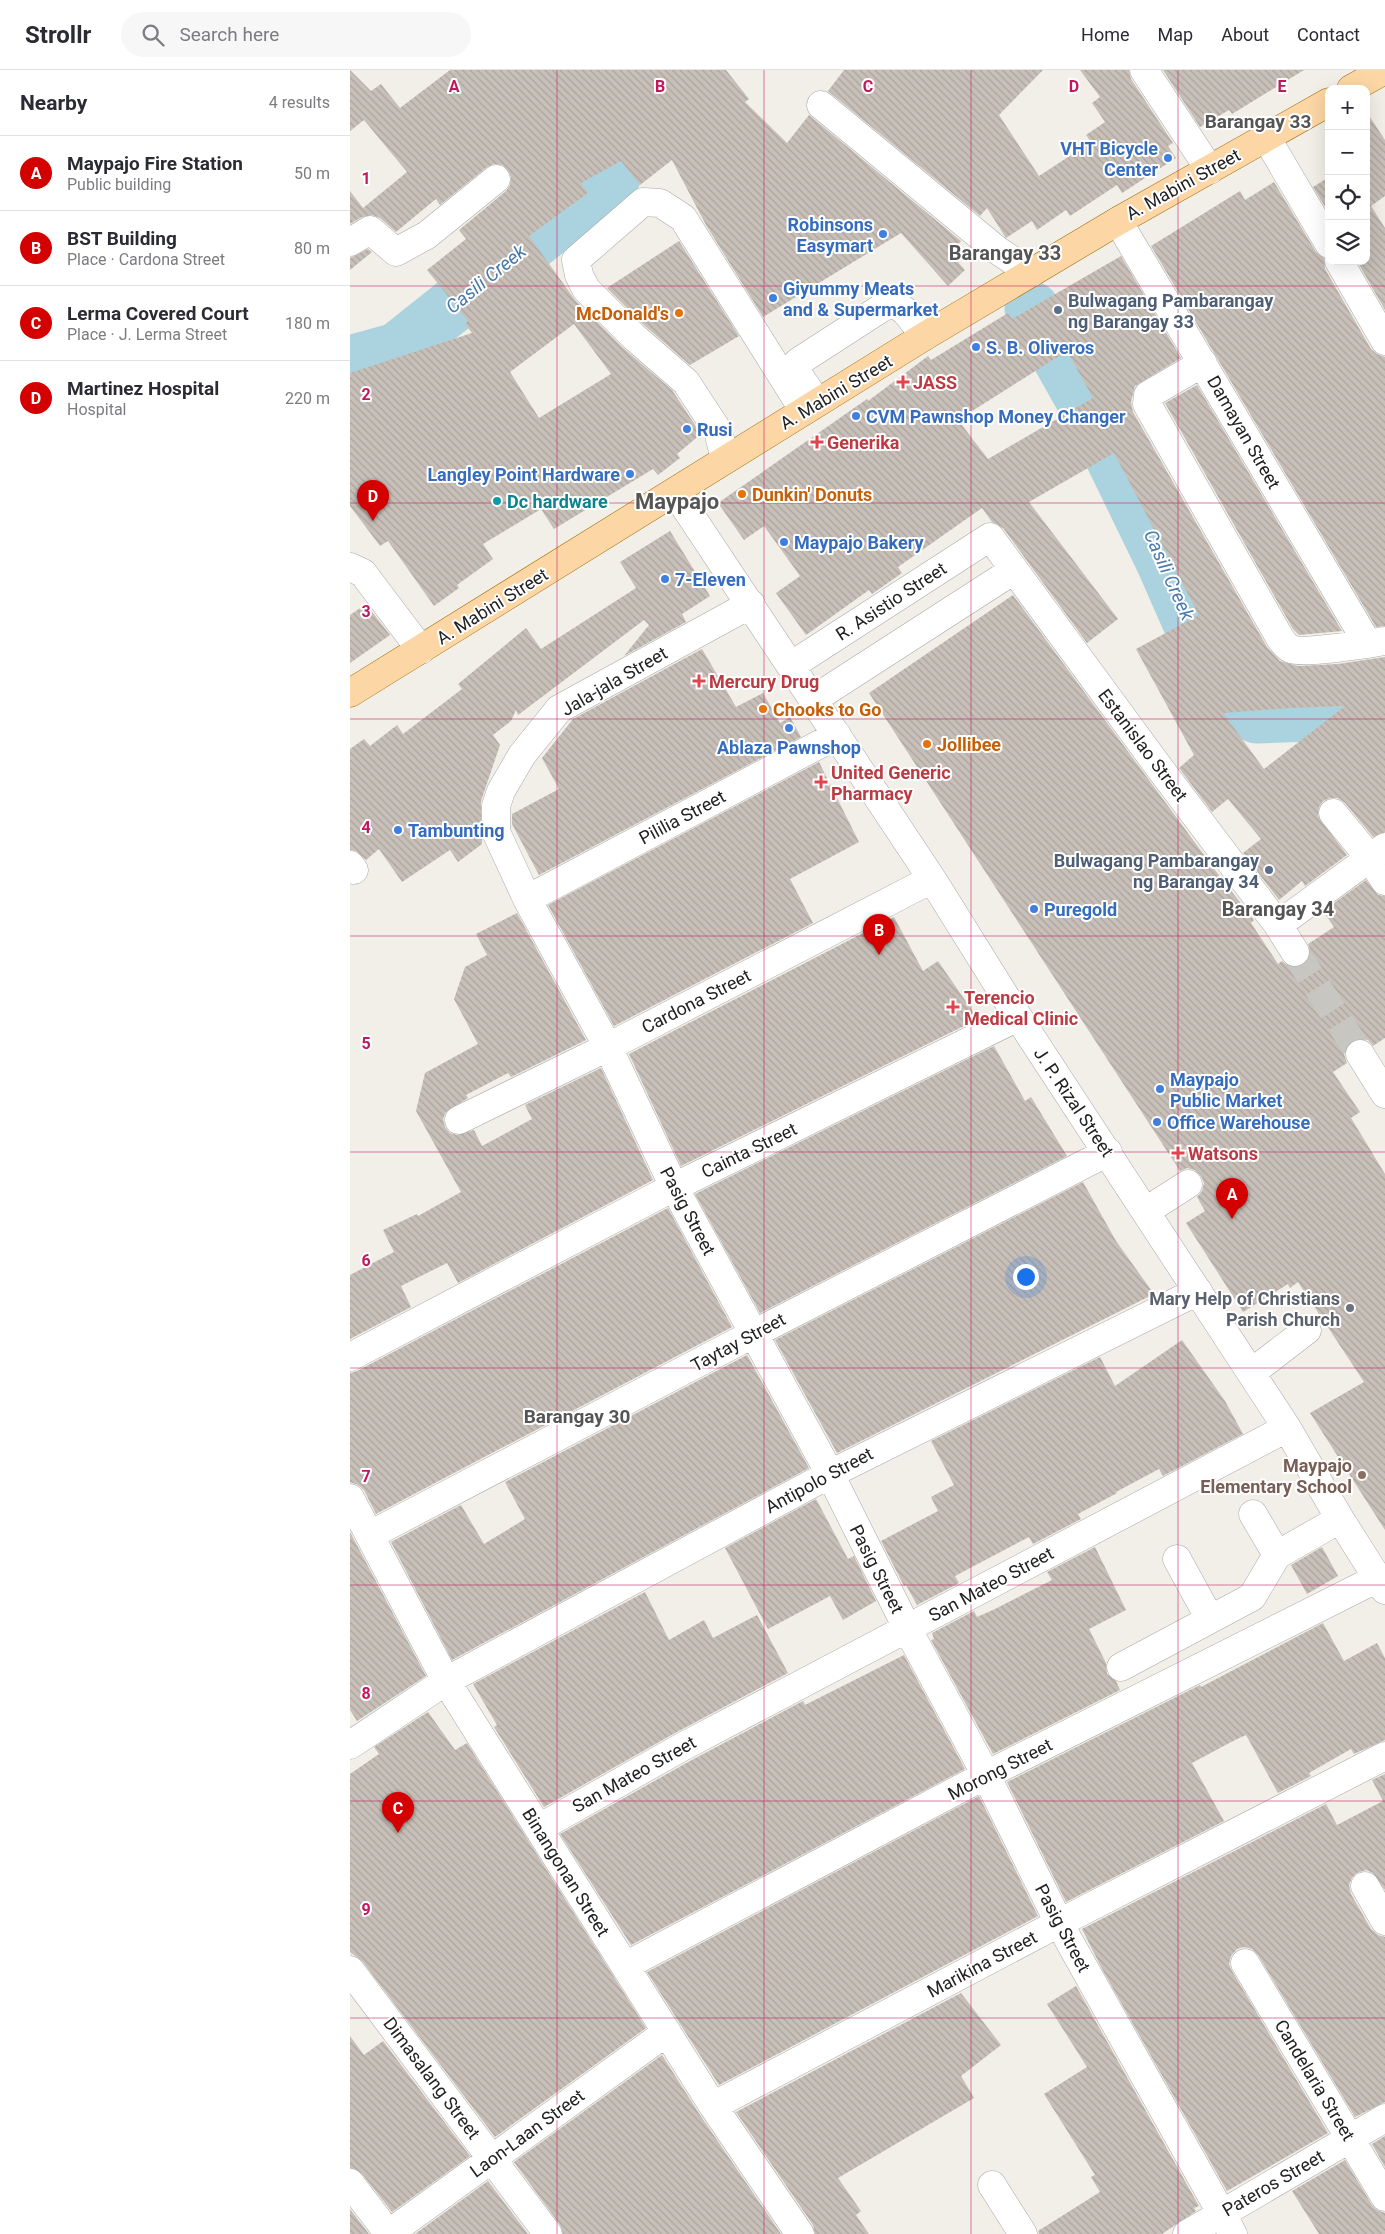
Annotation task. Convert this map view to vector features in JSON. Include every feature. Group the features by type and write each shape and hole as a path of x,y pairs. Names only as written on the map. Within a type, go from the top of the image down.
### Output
{"main road":[{"path":"1358,85 1385,70"},
{"name":"A. Mabini Street","path":"350,694 1001,290 1118,221 1325,104"}],"street":[{"path":"1144,70 1210,170"},
{"path":"821,105 1028,275"},
{"path":"1266,137 1325,237"},
{"path":"350,242 370,230 396,252 427,235 496,179"},
{"path":"723,461 723,451 718,431 686,382 633,336 586,290 579,275 576,260 643,202 660,203 683,218 811,408"},
{"name":"Damayan Street","path":"1118,221 1203,363 1377,642"},
{"path":"1341,265 1385,341"},
{"path":"811,408 797,373 796,367 798,362 883,307 895,304 906,310 925,336"},
{"path":"1203,363 1148,395 1147,404 1272,625 1286,645 1298,650 1377,642"},
{"name":"J. P. Rizal Street","path":"675,492 792,665 932,879 1018,1016 1287,1428 1340,1519 1382,1584"},
{"name":"Estanislao Street","path":"990,537 1278,925 1295,952"},
{"name":"R. Asistio Street","path":"792,665 990,537"},
{"path":"350,568 363,573 421,650"},
{"path":"814,699 1014,570"},
{"name":"Jala-jala Street","path":"527,899 496,832 496,806 501,791 522,755 559,710 751,604"},
{"name":"Pililia Street","path":"527,899 837,735"},
{"path":"1333,813 1378,852 1385,881"},
{"path":"1278,925 1378,852"},
{"name":"Cardona Street","path":"459,1120 608,1047 932,879"},
{"name":"Pasig Street","path":"527,899 608,1047 674,1187 830,1474 907,1628 986,1775 1059,1923 1227,2223"},
{"name":"Cainta Street","path":"350,1357 674,1187 1018,1016"},
{"path":"1360,1054 1385,1094"},
{"name":"Taytay Street","path":"370,1536 753,1334 1108,1152"},
{"path":"1146,1211 1188,1184"},
{"name":"Antipolo Street","path":"350,1745 446,1681 830,1474 1198,1291"},
{"path":"1251,1373 1307,1330"},
{"name":"San Mateo Street","path":"538,1828 682,1747 1287,1428"},
{"name":"Binangonan Street","path":"350,1498 446,1681 712,2106 800,2234"},
{"path":"1253,1514 1277,1555"},
{"path":"1121,1667 1252,1597 1277,1555 1340,1519"},
{"path":"1177,1559 1210,1619"},
{"name":"Morong Street","path":"625,1966 986,1775 1382,1584"},
{"name":"Marikina Street","path":"712,2106 1059,1923 1385,1756"},
{"path":"1365,1886 1385,1921"},
{"name":"Candelaria Street","path":"1245,1964 1385,2197"},
{"name":"Dimasalang Street","path":"350,1970 493,2158 548,2234"},
{"name":"Laon-Laan Street","path":"388,2234 667,2032"},
{"name":"Pateros Street","path":"1187,2234 1227,2223 1350,2139 1385,2118"},
{"path":"350,2183 388,2234"},
{"path":"992,2185 1023,2234"}],"building":[{"path":"350,70 371,91 381,84 400,108 450,70 726,70 749,99 745,102 787,143 809,115 961,241 951,254 965,270 948,286 901,233 763,317 706,225 672,160 640,185 621,161 581,183 588,193 529,236 575,300 622,347 672,390 701,434 677,454 680,458 658,475 653,469 554,529 541,509 483,544 493,559 457,585 459,588 434,606 388,541 380,546 350,506 350,373 472,333 465,324 468,321 427,270 466,239 459,230 506,191 510,185 511,177 508,170 502,165 494,164 487,167 440,205 436,199 396,232 380,218 372,215 362,217 350,224 350,191 363,208 407,172 364,120 350,131","holes":["574,324 611,374 539,418 510,372"]},
{"path":"844,70 1043,70 999,115 1039,176 1091,142 1086,135 1105,122 1092,103 1100,97 1080,70 1129,70 1131,79 1173,143 1168,146 1176,158 1122,193 1117,185 1070,216 1066,210 1037,230 1032,221 1006,238 987,208 980,216 828,91"},
{"path":"1163,70 1304,70 1232,114 1229,110 1200,127"},
{"path":"1370,117 1385,140 1385,196 1371,206 1385,228 1385,310 1359,265 1370,265"},
{"path":"1325,180 1325,206 1313,187"},
{"path":"1274,182 1316,252 1324,258 1325,269 1371,349 1385,357 1385,626 1376,627 1151,246 1240,191 1245,200"},
{"path":"679,241 739,336 690,365 644,325 607,288"},
{"path":"368,249 372,252 350,270 350,258"},
{"path":"1121,256 1181,358 1135,386 1131,402 1133,412 1267,647 1280,661 1298,666 1338,664 1385,657 1385,832 1373,837 1345,803 1338,798 1330,798 1323,801 1319,807 1318,816 1347,855 1305,886 1302,881 1279,900 1243,853 1261,839 1228,799 1212,812 1179,768 1194,755 1136,649 1199,615 1114,453 1029,502 1118,619 1087,643 1003,528 992,522 982,508 898,567 902,573 872,594 869,590 806,635 776,593 800,576 764,526 744,540 718,503 867,399 868,401 928,356 931,360 1008,313 1012,319","holes":["1067,351 1093,398 988,459 958,420","1345,706 1264,769 1223,713 1290,708"]},
{"path":"1197,385 1342,631 1299,635 1293,629 1165,403"},
{"path":"670,531 710,596 682,614 686,622 624,656 649,625 644,620 518,715 516,710 511,721 493,735 500,745 481,801 482,844 458,862 450,850 402,882 379,849 366,860 356,851 350,850 350,749 364,739 370,746 397,725 403,734 462,689 458,684 526,628 541,649 636,588 620,562"},
{"path":"1013,595 1218,874 1254,920 1251,923 1278,964 1282,961 1288,966 1295,968 1304,965 1309,960 1311,952 1308,944 1334,927 1323,911 1366,880 1378,895 1385,896 1385,1038 1373,1046 1368,1040 1360,1038 1351,1041 1346,1046 1344,1054 1347,1063 1333,1072 1360,1112 1351,1118 1385,1174 1385,1530 1310,1413 1364,1382 1298,1282 1290,1288 1288,1284 1243,1312 1186,1223 1205,1211 1197,1197 1202,1191 1204,1183 1201,1176 1195,1170 1187,1168 1180,1171 869,693"},
{"path":"366,604 390,635 350,663 350,615"},
{"path":"702,649 736,707 763,693 780,723 790,717 801,737 539,875 512,824 512,814 559,789 542,758 573,719"},
{"path":"819,762 859,842 790,879 813,923 614,1026 548,905"},
{"path":"517,913 586,1040 511,1077 508,1073 466,1095 468,1098 446,1112 443,1119 445,1127 450,1133 457,1135 474,1130 482,1146 532,1119 525,1105 601,1068 653,1180 458,1283 447,1263 401,1286 411,1307 350,1339 350,1275 394,1252 383,1230 417,1214 418,1216 461,1192 416,1111 425,1073 478,1044 454,999 465,967 487,955 476,934"},
{"path":"894,917 923,971 938,961 978,1019 681,1166 629,1054"},
{"path":"994,1046 1025,1101 1031,1097 1067,1156 760,1313 695,1194"},
{"path":"1083,1182 1116,1241 1154,1294 837,1453 775,1340"},
{"path":"668,1208 732,1327 376,1514 364,1490 350,1482 350,1373"},
{"path":"1182,1340 1225,1401 1243,1434 1163,1476 1159,1469 1078,1514 1081,1519 1033,1544 1029,1537 955,1576 959,1583 917,1605 906,1585 904,1586 881,1541 938,1511 931,1497 954,1485 931,1441 1100,1357 1115,1386"},
{"path":"747,1355 809,1468 452,1660 391,1542 461,1505 484,1544 525,1519 505,1482"},
{"path":"816,1499 848,1559 854,1556 876,1601 843,1620 830,1596 768,1629 725,1548"},
{"path":"350,1532 426,1676 357,1721 350,1710"},
{"path":"1095,1547 1126,1610 1089,1629 1106,1663 1107,1674 1116,1681 1120,1690 993,1754 931,1640 934,1639 932,1633 974,1611 977,1617 1052,1580 1047,1572"},
{"path":"1322,1547 1338,1576 1307,1594 1291,1565"},
{"path":"645,1592 669,1640 704,1620 713,1638 757,1615 788,1673 675,1733 544,1807 494,1727 497,1725 473,1684"},
{"path":"1323,1623 1344,1661 1377,1643 1385,1658 1385,1740 1354,1754 1351,1749 1309,1773 1311,1776 1278,1793 1246,1735 1233,1741 1192,1763 1224,1821 1066,1902 1007,1782 1200,1685 1201,1687"},
{"path":"904,1655 965,1769 631,1945 560,1834 690,1761 803,1701 805,1705"},
{"path":"428,1712 455,1750 467,1743 646,2028 495,2137 362,1961 350,1952 350,1774 379,1754 374,1747"},
{"path":"1385,1774 1385,1890 1373,1873 1366,1870 1357,1873 1349,1885 1351,1894 1371,1929 1378,1935 1385,1937 1385,2102 1355,2117 1258,1955 1252,1949 1244,1947 1237,1949 1231,1956 1229,1964 1232,1971 1328,2133 1227,2191 1102,1969 1082,1929 1326,1804 1337,1825 1383,1801 1372,1780"},
{"path":"979,1796 1038,1916 719,2085 647,1972"},
{"path":"1076,1986 1199,2206 1194,2208 1196,2211 1162,2234 1039,2234 1038,2231 1100,2192 1091,2177 1095,2175 1044,2094 1087,2067 1047,2004"},
{"path":"961,1993 1001,2045 961,2076 974,2098 838,2178 861,2211 856,2215 869,2234 815,2234 813,2225 736,2112"},
{"path":"350,2036 364,2055 383,2041 470,2156 392,2212 362,2174 350,2168"},
{"path":"662,2055 700,2115 781,2234 563,2234 560,2225 514,2162"},
{"path":"1385,2136 1385,2167 1372,2144"},
{"path":"1345,2160 1372,2205 1377,2210 1385,2213 1385,2234 1319,2234 1292,2191"},
{"path":"488,2181 528,2234 415,2234"},
{"path":"350,2209 369,2234 350,2234"}],"waterway":[{"name":"Casili Creek","path":"350,363 397,350 613,178"},
{"name":"Casili Creek","path":"1032,309 1094,419 1163,561 1206,659 1234,704 1257,716 1340,713 1385,706"}],"tunnel":[{"path":"1295,952 1360,1054"}],"place":[{"name":"VHT Bicycle Center","path":"1168,158"},
{"name":"Robinsons Easymart","path":"883,234"},
{"name":"Giyummy Meats and & Supermarket","path":"773,298"},
{"name":"Bulwagang Pambarangay ng Barangay 33","path":"1058,310"},
{"name":"McDonald's","path":"679,313"},
{"name":"S. B. Oliveros","path":"976,347"},
{"name":"JASS","path":"903,382"},
{"name":"CVM Pawnshop Money Changer","path":"856,416"},
{"name":"Rusi","path":"687,429"},
{"name":"Generika","path":"817,442"},
{"name":"Langley Point Hardware","path":"630,474"},
{"name":"Dunkin' Donuts","path":"742,494"},
{"name":"Dc hardware","path":"497,501"},
{"name":"Martinez Hospital","path":"373,521"},
{"name":"Maypajo Bakery","path":"784,542"},
{"name":"7-Eleven","path":"665,579"},
{"name":"Mercury Drug","path":"699,681"},
{"name":"Chooks to Go","path":"763,709"},
{"name":"Ablaza Pawnshop","path":"789,728"},
{"name":"Jollibee","path":"927,744"},
{"name":"United Generic Pharmacy","path":"821,782"},
{"name":"Tambunting","path":"398,830"},
{"name":"Bulwagang Pambarangay ng Barangay 34","path":"1269,870"},
{"name":"Puregold","path":"1034,909"},
{"name":"BST Building","path":"879,955"},
{"name":"Terencio Medical Clinic","path":"953,1007"},
{"name":"Maypajo Public Market","path":"1160,1089"},
{"name":"Office Warehouse","path":"1157,1122"},
{"name":"Watsons","path":"1178,1153"},
{"name":"Maypajo Fire Station","path":"1232,1219"},
{"name":"Mary Help of Christians Parish Church","path":"1350,1308"},
{"name":"Maypajo Elementary School","path":"1362,1475"},
{"name":"Lerma Covered Court","path":"398,1833"}],"district":[{"name":"Barangay 33","path":"1258,121"},
{"name":"Barangay 33","path":"1005,253"},
{"name":"Maypajo","path":"677,501"},
{"name":"Barangay 34","path":"1278,909"},
{"name":"Barangay 30","path":"577,1416"}]}
